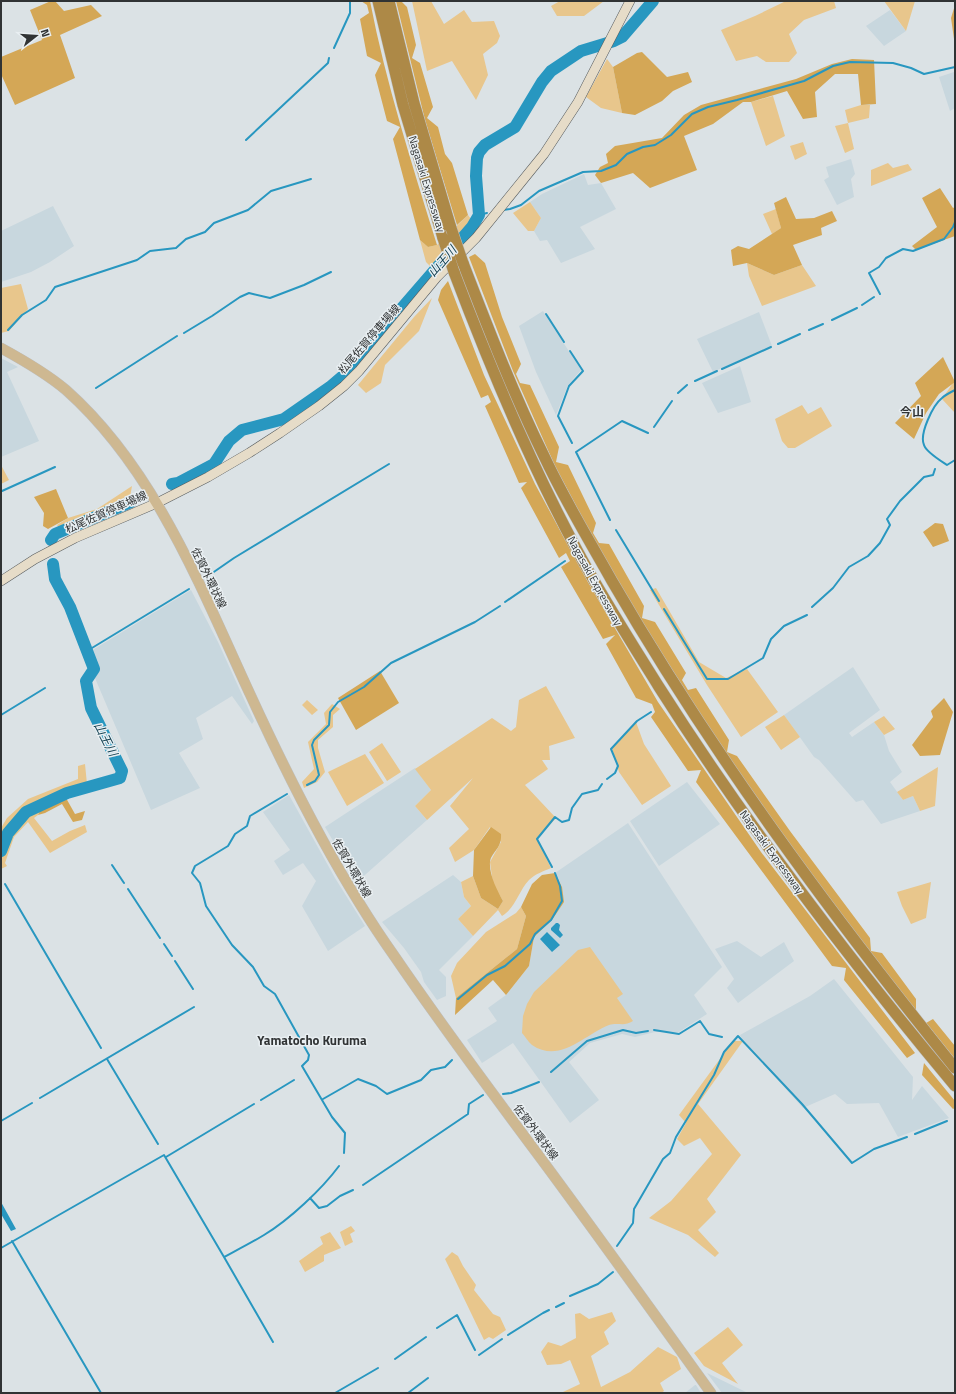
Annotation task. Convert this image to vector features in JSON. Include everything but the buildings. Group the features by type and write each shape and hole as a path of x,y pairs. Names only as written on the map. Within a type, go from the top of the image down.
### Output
{"highway":[{"name":"Nagasaki Expressway","path":"378,1 404,105 454,272 485,352 534,465 577,550 624,631 718,777 799,890 874,988 955,1086"},
{"name":"Nagasaki Expressway","path":"389,1 414,103 451,228 463,263 516,398 545,458 590,543 692,713 765,820 884,980 955,1068"}],"main road":[{"name":"松尾佐賀停車場線","path":"1,581 75,538 157,503 208,477 261,445 319,406 359,371 437,277 476,238 544,154 578,102 630,1"},
{"name":"佐賀外環状線","path":"1,348 32,365 63,387 95,418 127,457 147,486 192,569 290,779 337,867 361,907 416,988 472,1066 570,1198 711,1393"}],"shaded area":[{"path":"51,1 55,1 64,11 91,5 102,16 60,35 75,78 15,105 1,74 1,57 42,40 30,10"},
{"path":"361,1 370,1 376,32 392,93 437,245 428,247 420,240 393,139 400,127 387,121 375,75 381,63 367,56 360,19 369,13 367,5"},
{"path":"396,1 401,1 407,7 416,45 412,58 420,63 433,107 427,118 438,127 445,154 452,163 468,215 457,225 425,120"},
{"path":"412,1 431,1 444,24 464,10 472,22 494,21 500,36 497,43 483,54 488,75 476,100 452,61 427,71"},
{"path":"560,1 604,1 584,16 557,16 551,6"},
{"path":"786,1 834,1 836,8 804,20 789,34 797,53 789,62 766,62 757,56 736,61 721,30"},
{"path":"884,1 915,1 906,31"},
{"path":"955,5 955,46 951,18"},
{"path":"890,10 906,31 884,46 866,26"},
{"path":"642,52 667,77 688,72 692,82 673,91 662,101 635,115 622,113 613,67 637,53"},
{"path":"607,59 613,67 622,113 601,108 586,97"},
{"path":"852,59 874,60 876,104 861,105 858,74 835,74 815,92 817,117 803,119 787,91 751,102 743,102 713,124 684,136 697,170 650,188 633,173 601,183 595,175 600,167 608,163 606,154 615,146 662,138 684,115 701,105 796,79 832,64"},
{"path":"954,72 955,108 950,111 939,77"},
{"path":"773,96 785,136 766,146 751,102"},
{"path":"861,105 870,105 869,118 848,123 845,110"},
{"path":"848,123 854,149 845,153 835,126"},
{"path":"803,142 807,154 795,160 790,146"},
{"path":"851,159 855,174 851,179 854,197 837,205 824,180 829,177 826,167"},
{"path":"888,163 893,168 908,164 912,170 871,186 871,170"},
{"path":"584,174 588,185 601,183 616,209 580,227 595,249 561,263 547,240 540,241 534,231 541,218 530,202 542,194"},
{"path":"940,188 953,208 955,207 955,236 916,250 912,246 937,227 922,198"},
{"path":"786,197 796,219 814,218 832,211 837,221 821,228 822,235 793,245 802,265 774,275 747,263 733,266 731,250 738,246 749,249 781,228 774,203"},
{"path":"530,202 541,218 534,231 528,231 513,213"},
{"path":"53,206 74,246 50,262 31,272 1,282 1,231"},
{"path":"776,209 781,228 772,234 763,214"},
{"path":"468,215 473,222 432,268 426,262 420,240 428,247 437,245"},
{"path":"475,254 485,263 502,317 521,364 516,374 520,383 530,385 559,447 556,462 568,465 596,523 593,533 599,543 609,544 644,606 642,618 655,622 686,673 682,680 688,690 696,688 729,740 727,752 737,756 790,831 870,938 871,951 882,953 916,999 916,1013 820,888 738,775 611,572 555,466 513,371 469,257"},
{"path":"747,263 774,275 802,265 816,286 762,306 749,276"},
{"path":"448,281 484,375 535,484 588,582 658,702 761,852 915,1053 907,1058 844,980 846,968 832,966 696,782 701,770 688,771 651,717 655,712 652,704 636,698 606,644 615,635 603,639 561,567 570,561 566,553 559,558 521,488 527,482 519,483 485,406 491,402 488,395 481,398 438,300 441,290"},
{"path":"21,284 28,309 9,331 1,333 1,288"},
{"path":"432,298 419,331 385,365 381,383 366,393 358,385 414,317"},
{"path":"543,311 581,370 568,385 556,415 536,372 519,326"},
{"path":"759,312 772,346 713,372 697,339"},
{"path":"943,357 955,382 939,394 926,413 914,439 895,423 921,396 915,383"},
{"path":"1,358 18,367 7,372 39,441 1,457"},
{"path":"740,366 751,402 718,413 702,383"},
{"path":"955,380 955,413 942,399"},
{"path":"802,405 808,414 821,407 832,426 795,448 788,448 782,441 775,419"},
{"path":"1,465 9,480 1,484"},
{"path":"132,486 130,497 104,511 60,529 57,525 68,518 97,509"},
{"path":"56,489 68,518 48,529 43,526 44,513 34,497"},
{"path":"935,523 943,524 949,541 933,547 923,532"},
{"path":"656,588 699,662 726,678 747,669 778,712 741,737 707,685 650,590"},
{"path":"191,590 218,642 254,721 252,724 232,696 196,718 203,739 179,753 200,788 151,810 95,678 99,672 91,651"},
{"path":"853,667 880,710 849,733 852,737 874,722 884,735 889,751 902,772 890,782 903,800 913,796 920,811 881,824 863,800 856,802 819,760 814,757 784,715"},
{"path":"380,671 399,703 356,730 338,698"},
{"path":"546,686 575,738 549,746 550,760 542,760 548,769 525,785 556,818 537,839 551,868 531,878 507,912 502,916 498,910 473,936 458,919 471,906 464,897 461,882 473,876 481,898 498,909 503,901 493,884 490,862 501,842 490,827 474,850 455,862 449,848 469,829 450,806 473,778 427,820 415,806 431,790 415,769 492,718 511,731 516,727 519,700"},
{"path":"944,698 953,712 940,755 920,756 912,745 933,717 931,711"},
{"path":"307,700 318,710 312,715 302,705"},
{"path":"332,704 340,709 333,715 333,727 318,740 318,748 325,772 317,782 304,788 302,782 314,769 308,742 326,724 324,713"},
{"path":"784,715 800,737 781,750 765,727"},
{"path":"884,716 895,729 884,735 874,722"},
{"path":"636,722 644,744 671,786 642,805 619,772 612,748"},
{"path":"382,743 401,772 387,781 369,752"},
{"path":"365,754 384,783 347,806 328,772"},
{"path":"85,764 87,784 41,800 27,808 8,827 1,846 1,828 7,818 28,799 78,779 78,766"},
{"path":"938,767 935,806 920,811 913,796 903,800 897,792"},
{"path":"415,768 431,790 415,806 427,820 357,882 325,827"},
{"path":"687,782 720,824 659,866 630,821"},
{"path":"289,795 335,878 365,926 328,951 302,906 316,881 303,863 283,875 274,861 290,850 263,812"},
{"path":"66,798 75,814 85,811 82,820 73,822 62,804 38,815 41,808"},
{"path":"41,808 38,815 34,818 52,841 85,825 87,832 50,853 28,822 14,837 5,863 7,866 1,869 1,855 10,835 28,814"},
{"path":"628,823 722,967 694,995 707,1014 679,1032 655,1032 635,1037 622,1034 590,1043 569,1062 599,1100 570,1123 513,1043 482,1063 467,1040 497,1021 488,1008 506,995 529,966 534,937 552,920 562,887 555,873"},
{"path":"491,827 501,834 500,843 490,862 492,877 503,901 498,909 481,898 473,876 474,850"},
{"path":"555,873 562,887 564,902 552,920 534,937 529,966 506,995 493,980 455,1015 456,998 517,949 526,916 521,907 532,884 542,875"},
{"path":"453,875 461,882 464,897 471,906 458,919 473,936 439,970 446,977 446,996 437,1000 424,982 421,972 404,948 382,922"},
{"path":"931,882 926,918 911,924 897,892"},
{"path":"521,907 526,916 517,949 456,998 451,976 457,963 486,932 516,913"},
{"path":"737,941 761,957 784,942 794,961 738,1003 727,988 734,979 715,949"},
{"path":"590,947 623,994 617,998 633,1021 627,1024 609,1025 562,1050 542,1050 532,1045 522,1033 523,1016 527,1004 534,992 578,950"},
{"path":"834,979 913,1077 912,1100 922,1086 949,1118 898,1137 879,1103 847,1104 835,1094 803,1108 743,1041 740,1035 810,996"},
{"path":"933,1019 955,1046 955,1059 926,1023"},
{"path":"733,1041 743,1041 698,1104 741,1155 707,1199 716,1212 698,1230 719,1253 715,1257 688,1235 649,1218 671,1201 712,1154 700,1138 684,1146 677,1139 686,1123 679,1115"},
{"path":"924,1063 955,1101 955,1108 953,1109 922,1075"},
{"path":"351,1226 355,1231 350,1234 353,1242 345,1246 340,1232"},
{"path":"330,1232 341,1248 324,1255 324,1261 305,1272 299,1261 323,1244 320,1237"},
{"path":"452,1252 458,1256 476,1285 474,1290 493,1314 500,1317 506,1330 493,1339 489,1337 484,1340 445,1259"},
{"path":"612,1312 616,1321 604,1332 609,1344 591,1356 601,1387 630,1372 658,1347 677,1357 681,1369 660,1383 664,1391 661,1393 563,1392 580,1384 570,1360 561,1364 547,1365 541,1352 548,1342 561,1346 576,1338 575,1314 580,1313 589,1319"},
{"path":"728,1327 743,1345 722,1363 738,1384 704,1366 694,1353"},
{"path":"707,1373 748,1393 722,1393"},
{"path":"695,1385 701,1393 685,1393"}],"water":[{"path":"556,923 560,925 559,930 563,935 560,938 551,930"},
{"path":"547,932 560,945 552,952 540,939"},
{"path":"1,1202 16,1229 11,1231 1,1214"}],"waterway":[{"path":"334,48 350,13 350,1"},
{"name":"山王川","path":"172,484 178,483 214,464 229,441 242,430 284,419 330,387 344,375 472,227 479,215 476,176 477,158 479,152 485,145 515,127 542,82 551,71 581,51 614,41 622,37 653,1"},
{"path":"246,140 328,63 329,58"},
{"path":"503,210 521,205 539,191 583,172 601,171 616,165 627,154 643,147 655,145 671,135 692,114 708,107 804,81 833,66 850,62 893,63 911,68 924,74 955,67"},
{"path":"8,330 22,315 46,300 55,287 137,260 150,251 176,248 186,239 205,232 214,223 248,210 271,191 311,179"},
{"path":"479,215 487,213"},
{"path":"880,294 869,273 879,267 886,258 903,249 913,251 944,239 955,222"},
{"path":"184,333 240,297 249,293 270,298 304,285 331,272"},
{"path":"862,305 874,297"},
{"path":"832,320 857,308"},
{"path":"546,314 564,342"},
{"path":"809,330 823,324"},
{"path":"778,344 800,334"},
{"path":"96,388 177,336"},
{"path":"722,369 771,347"},
{"path":"570,351 583,371 569,386 558,416 572,443"},
{"path":"695,381 717,371"},
{"path":"678,393 687,385"},
{"path":"955,390 943,397 938,402 931,413 923,434 925,448 934,456 947,465 955,460"},
{"path":"654,427 672,401"},
{"path":"610,520 576,452 622,421 648,433"},
{"path":"208,576 234,558 389,464"},
{"path":"2,491 55,467"},
{"path":"812,607 833,588 849,567 868,556 880,543 890,525 887,519 900,501 924,477 933,475 935,469"},
{"name":"山王川","path":"51,540 55,534 131,502"},
{"path":"616,530 659,601"},
{"path":"505,602 565,561"},
{"name":"山王川","path":"1,851 8,833 26,812 67,793 120,778 122,771 91,708 86,681 94,669 70,607 55,579 53,564"},
{"path":"87,651 189,589"},
{"path":"307,785 315,781 319,775 312,745 314,740 329,725 330,712 338,702 364,687 391,663 475,622 500,606"},
{"path":"664,609 707,679 728,679 763,658 771,639 784,626 807,615"},
{"path":"1,715 45,688"},
{"path":"607,779 615,773 618,766 611,749 637,721 651,712"},
{"path":"552,867 537,839 555,817 562,822 569,820 572,808 582,794 598,790 602,784"},
{"path":"287,794 250,816 247,826 235,834 228,846 195,866 192,873 200,883 206,906 232,945 253,967 264,986 275,994 309,1055 308,1060 302,1066 332,1117 345,1133 344,1153"},
{"path":"112,865 124,883"},
{"path":"458,999 487,975 505,966 530,944 535,934 551,920 562,901 560,886 555,873"},
{"path":"5,884 101,1048"},
{"path":"128,889 160,938"},
{"path":"164,944 172,956"},
{"path":"175,961 193,989"},
{"path":"40,1098 194,1007"},
{"path":"654,1030 679,1034 700,1021 709,1034 722,1037"},
{"path":"551,1072 587,1041 623,1030 636,1033 648,1031"},
{"path":"617,1246 633,1223 634,1209 663,1159 670,1153 676,1137 714,1075 724,1052 738,1036 802,1104 852,1163 874,1149 907,1137"},
{"path":"107,1059 158,1144"},
{"path":"323,1099 358,1079 376,1086 387,1094 421,1080 431,1070 445,1067 452,1060"},
{"path":"261,1100 294,1080"},
{"path":"503,1094 511,1093 539,1082"},
{"path":"363,1185 468,1114 469,1104 483,1095"},
{"path":"1,1121 32,1103"},
{"path":"166,1157 254,1104"},
{"path":"915,1134 947,1121"},
{"path":"1,1248 164,1155 224,1257 274,1229 314,1194 339,1166"},
{"path":"310,1198 319,1208 327,1206 340,1196 353,1190"},
{"path":"12,1241 101,1393"},
{"path":"224,1257 273,1342"},
{"path":"570,1296 598,1284 613,1272"},
{"path":"556,1307 564,1303"},
{"path":"508,1335 549,1310"},
{"path":"437,1328 457,1315 475,1350"},
{"path":"395,1359 426,1337"},
{"path":"479,1355 502,1339"},
{"path":"335,1393 378,1368"},
{"path":"408,1393 428,1378"}],"district":[{"name":"今山","path":"912,411"},
{"name":"Yamatocho Kuruma","path":"312,1040"}]}
